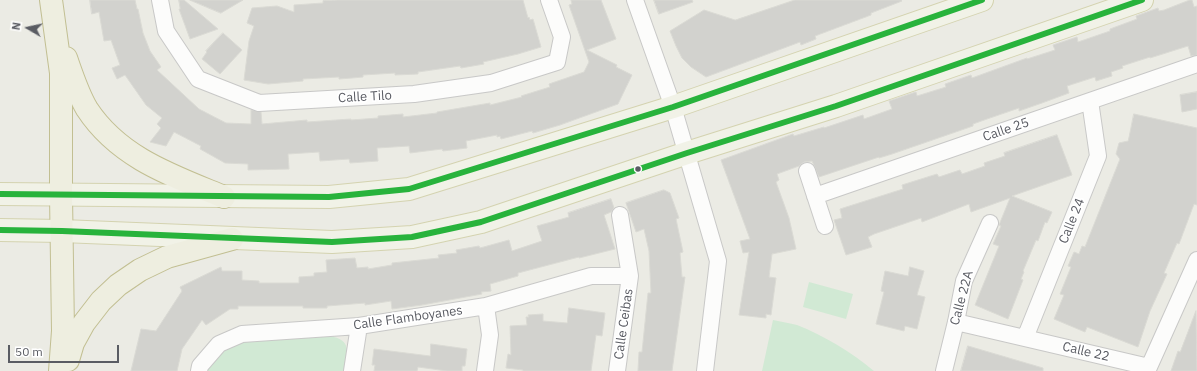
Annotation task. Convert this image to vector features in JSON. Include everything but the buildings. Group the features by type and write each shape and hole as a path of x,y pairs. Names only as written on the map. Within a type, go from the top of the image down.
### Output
{"highway":[{"path":"51,0 61,72 63,331 60,371"},
{"path":"55,30 87,108 102,130 111,139 133,156 160,170 224,197"},
{"path":"65,371 74,343 84,323 101,301 118,285 140,270 168,257 232,239"}],"main road":[{"path":"0,194 329,197 409,189 673,107 982,0"},
{"path":"0,230 62,230 232,239 332,242 412,237 481,222 687,153 836,106 1142,0"}],"street":[{"name":"Calle Tilo","path":"160,0 166,31 198,79 259,103 414,94 491,83 557,62 562,37 549,0"},
{"path":"635,0 673,107 718,261 705,371"},
{"name":"Calle 25","path":"815,196 1197,64"},
{"name":"Calle 24","path":"1025,338 1098,156 1090,101"},
{"path":"807,171 825,226"},
{"name":"Calle Ceibas","path":"617,371 630,276 620,215"},
{"name":"Calle 22A","path":"944,371 964,281 990,223"},
{"name":"Calle 22","path":"956,322 1148,367 1197,260"},
{"name":"Calle Flamboyanes","path":"198,371 200,366 219,344 242,334 359,326 486,306 591,276 630,276"},
{"path":"485,371 490,335 486,306"},
{"path":"352,371 359,326"}],"green space":[{"path":"809,282 853,294 846,319 803,307"},
{"path":"773,320 797,325 828,339 856,357 874,371 762,371"},
{"path":"329,336 342,340 347,348 344,371 203,371 227,347 249,340"}],"transit line":[{"path":"0,194 329,197 409,189 673,107 982,0"},
{"path":"0,230 62,231 332,242 412,237 481,222 687,153 836,106 1142,0"}]}
